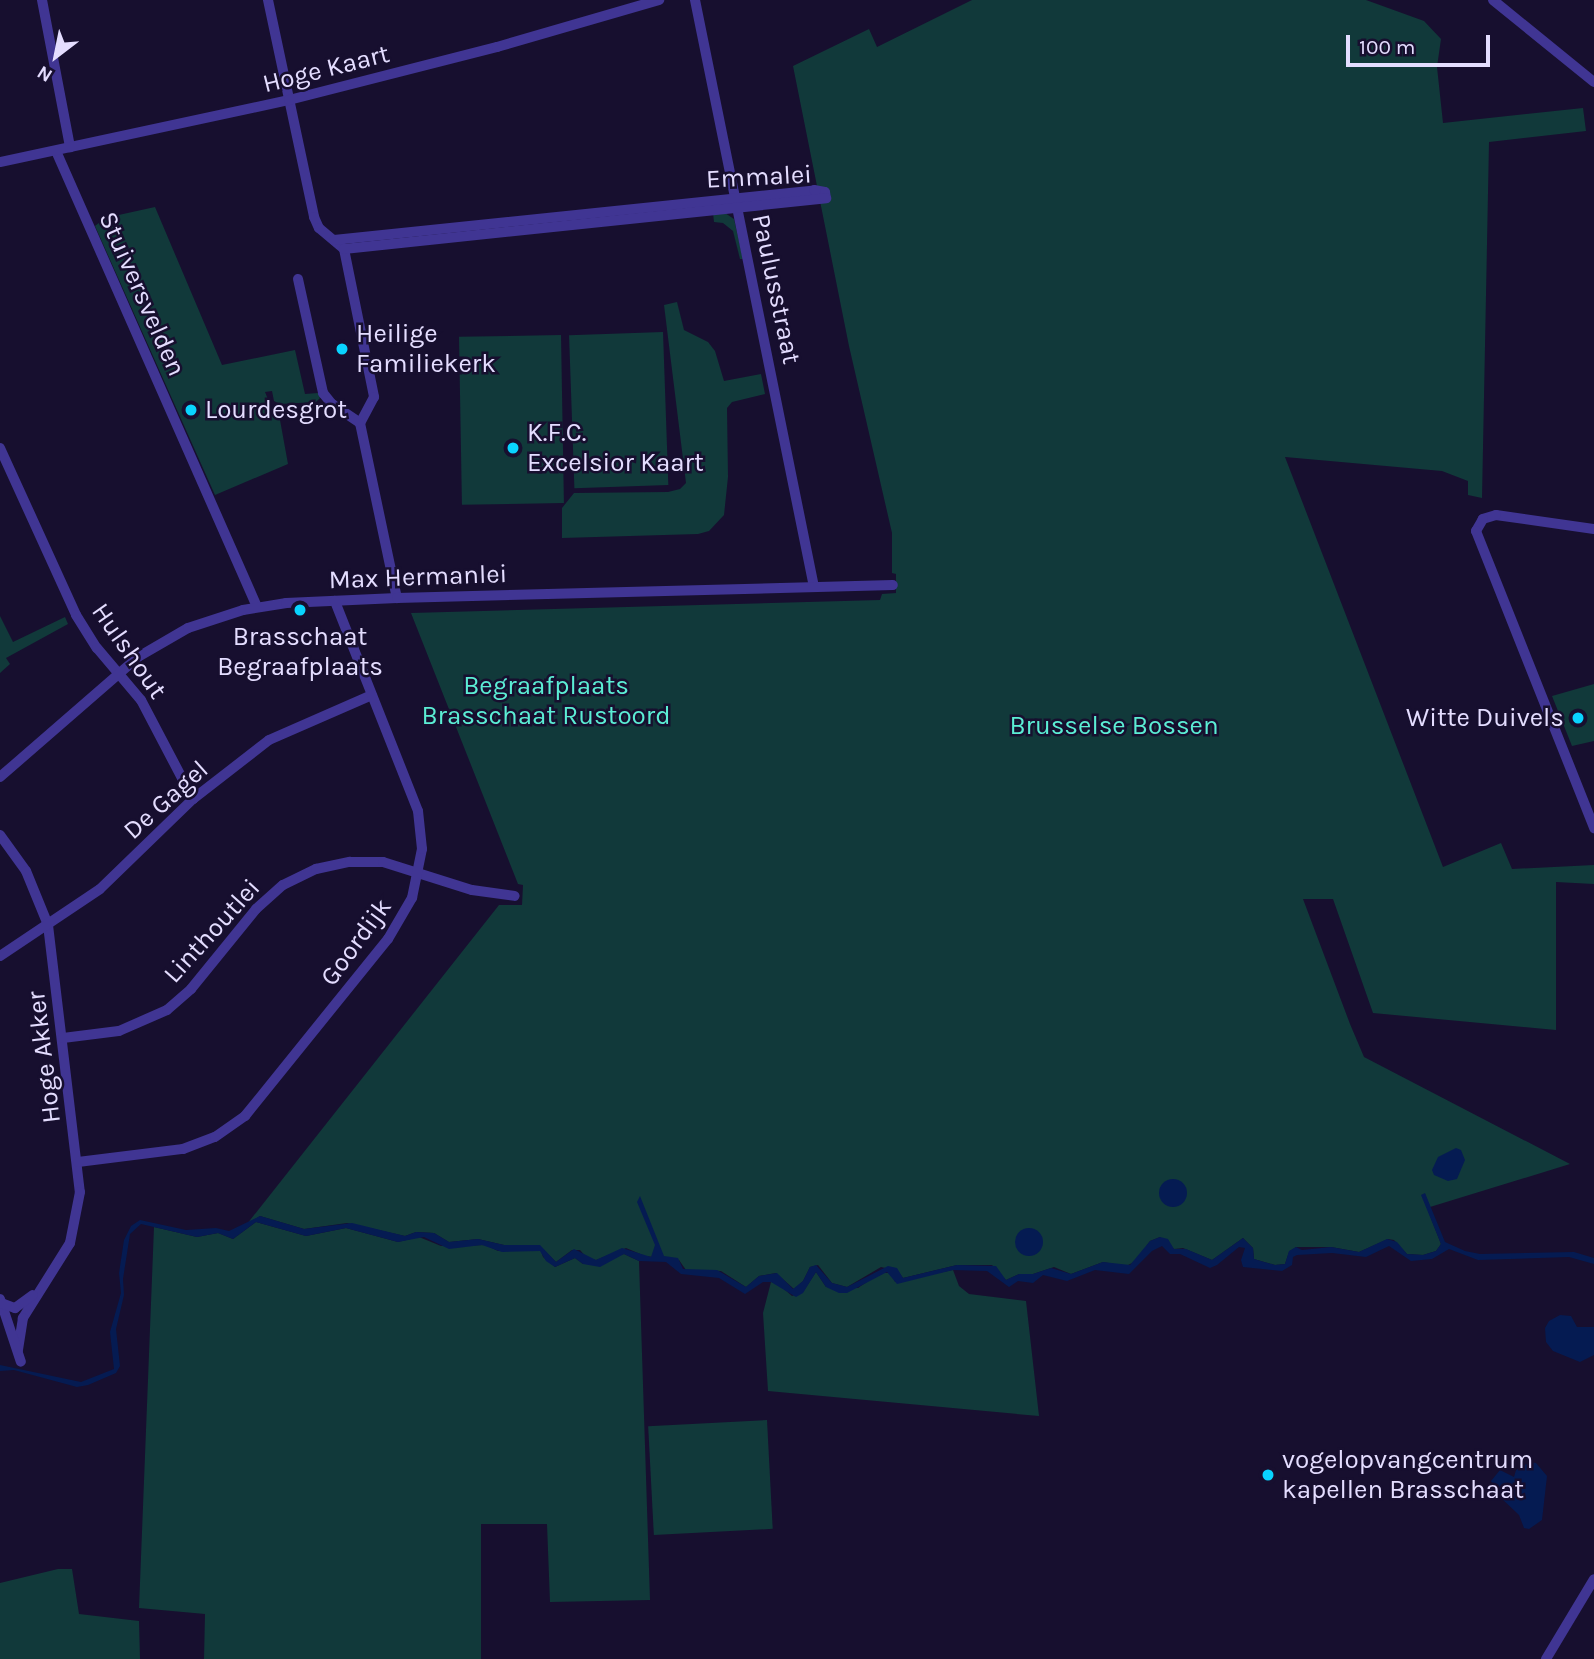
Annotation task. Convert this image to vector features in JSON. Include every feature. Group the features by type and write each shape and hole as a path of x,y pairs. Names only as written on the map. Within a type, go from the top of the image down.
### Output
{"street":[{"path":"42,0 70,147"},
{"path":"268,0 314,217 319,228 344,249 374,397 360,423 397,598"},
{"name":"Hoge Kaart","path":"0,162 289,100 497,47 659,0"},
{"name":"Paulusstraat","path":"695,0 814,587"},
{"path":"1493,0 1594,82"},
{"name":"Stuiversvelden","path":"56,151 257,607"},
{"name":"Emmalei","path":"334,240 736,203 826,198 825,192 814,190 736,203 344,249"},
{"path":"298,279 323,393 331,404 360,423"},
{"name":"Hulshout","path":"0,448 76,615 149,715 193,799"},
{"path":"1594,529 1489,515 1477,527 1477,541 1594,828"},
{"name":"Max Hermanlei","path":"0,777 146,652 188,628 257,607 397,598 893,585"},
{"name":"Goordijk","path":"78,1162 183,1149 215,1137 245,1116 394,931 412,898 422,849 418,811 335,601"},
{"name":"De Gagel","path":"0,956 100,889 193,799 269,740 372,695"},
{"name":"Hoge Akker","path":"0,835 26,871 48,925 80,1192 75,1227 48,1280 23,1318 18,1351"},
{"name":"Linthoutlei","path":"63,1038 119,1031 167,1010 191,989 256,909 298,877 331,865 365,861 399,865 472,890 516,896"},
{"name":"Hoge Akker","path":"1,1301 15,1308 48,1280"},
{"path":"1,1301 21,1362"},
{"path":"1546,1659 1594,1579"}],"green space":[{"name":"Brusselse Bossen","path":"972,0 1366,0 1424,21 1441,39 1437,67 1443,123 1583,108 1586,131 1489,142 1482,498 1468,495 1468,481 1442,471 1285,457 1443,867 1501,843 1512,869 1594,865 1594,884 1556,882 1556,1030 1373,1013 1333,899 1303,899 1350,1024 1364,1057 1570,1164 1430,1207 1425,1194 1422,1195 1441,1244 1436,1251 1423,1255 1407,1254 1394,1240 1388,1239 1359,1252 1331,1247 1296,1247 1289,1252 1285,1264 1275,1265 1254,1259 1253,1248 1243,1238 1212,1260 1183,1248 1174,1249 1160,1237 1150,1241 1136,1261 1126,1266 1103,1262 1071,1274 1054,1267 1033,1274 1019,1274 1006,1280 992,1265 957,1265 903,1278 898,1271 881,1267 847,1287 832,1283 818,1265 810,1267 803,1281 794,1289 776,1273 759,1276 746,1287 721,1271 686,1270 679,1260 645,1256 626,1248 596,1260 587,1258 580,1250 572,1250 556,1262 539,1245 504,1245 478,1239 449,1242 434,1233 416,1232 405,1236 347,1223 304,1229 260,1216 247,1224 499,905 522,905 523,885 518,884 411,613 880,600 882,594 896,593 896,574 892,573 892,533 849,346 793,66 869,29 877,47"},
{"path":"155,207 222,365 295,350 305,394 318,393 320,398 316,402 280,404 274,401 272,391 265,392 272,409 278,409 288,464 215,495 95,226 105,218"},
{"path":"713,213 725,213 734,219 743,259 740,259 733,231 723,223 714,222"},
{"path":"677,302 684,330 708,342 715,351 724,381 761,374 765,394 732,402 727,408 728,477 724,515 709,531 698,534 562,538 562,508 574,493 668,492 680,489 686,483 664,305"},
{"path":"663,332 668,485 574,488 569,335"},
{"name":"K.F.C. Excelsior Kaart","path":"561,335 564,503 462,505 459,337"},
{"path":"0,616 13,642 65,617 68,624 6,658 10,664 0,673"},
{"name":"Witte Duivels","path":"1594,684 1594,741 1572,746 1552,696"},
{"path":"256,1222 306,1236 346,1228 398,1242 419,1237 441,1246 486,1245 498,1251 541,1251 543,1257 555,1267 575,1258 583,1264 624,1254 639,1261 650,1600 550,1602 547,1524 481,1524 481,1659 204,1659 205,1614 139,1608 154,1227 197,1237 218,1233 233,1239"},
{"path":"953,1270 959,1286 969,1294 1026,1301 1039,1416 768,1391 763,1313 771,1282 777,1283 792,1296 803,1292 816,1272 826,1287 858,1288 880,1273 891,1273 895,1282"},
{"path":"767,1420 773,1529 654,1535 648,1426"},
{"path":"58,1569 72,1569 79,1614 139,1621 140,1659 0,1659 0,1583"}],"water":[{"path":"1456,1148 1461,1150 1465,1160 1457,1179 1448,1181 1434,1175 1432,1170 1438,1157"},
{"path":"1173,1179 1183,1183 1187,1193 1183,1203 1173,1207 1163,1203 1159,1193 1163,1183"},
{"path":"1425,1193 1445,1242 1465,1251 1480,1254 1574,1252 1594,1258 1594,1264 1569,1257 1478,1260 1449,1249 1432,1259 1411,1261 1389,1246 1366,1257 1332,1253 1297,1255 1293,1257 1292,1265 1282,1271 1243,1267 1241,1260 1245,1248 1239,1247 1210,1268 1180,1254 1170,1254 1162,1246 1152,1251 1129,1274 1095,1270 1067,1281 1043,1275 1033,1283 1018,1281 1009,1287 987,1271 953,1270 897,1284 887,1272 847,1293 839,1293 826,1287 816,1272 803,1293 796,1297 771,1282 763,1282 745,1294 719,1278 681,1274 666,1262 639,1261 624,1254 600,1267 583,1264 575,1258 555,1267 546,1261 540,1251 502,1252 482,1245 449,1249 424,1237 398,1242 346,1228 306,1236 256,1222 233,1239 218,1233 197,1237 141,1224 130,1234 123,1279 124,1295 116,1329 120,1366 116,1373 77,1387 14,1370 0,1371 0,1365 81,1382 114,1369 110,1332 121,1293 119,1273 124,1240 131,1226 140,1220 186,1230 216,1228 229,1231 260,1216 304,1229 352,1223 405,1236 416,1232 434,1233 449,1242 478,1239 504,1245 540,1245 556,1262 574,1249 596,1260 622,1248 651,1257 655,1245 637,1202 640,1196 664,1256 678,1258 683,1269 717,1270 746,1287 759,1276 777,1273 793,1289 803,1281 810,1267 816,1265 832,1283 847,1287 888,1266 897,1268 903,1278 957,1265 996,1266 1006,1280 1019,1274 1033,1274 1051,1268 1071,1274 1103,1262 1130,1265 1150,1241 1160,1237 1168,1239 1174,1249 1186,1249 1212,1260 1243,1238 1253,1248 1254,1259 1275,1265 1285,1264 1289,1251 1296,1247 1302,1250 1331,1247 1359,1252 1387,1239 1397,1242 1407,1254 1423,1255 1436,1251 1441,1244 1421,1195"},
{"path":"1029,1228 1039,1232 1043,1242 1039,1252 1029,1256 1019,1252 1015,1242 1019,1232"},
{"path":"1560,1315 1571,1316 1577,1327 1594,1327 1594,1355 1580,1362 1553,1351 1546,1342 1545,1328 1549,1321"},
{"path":"1530,1462 1536,1463 1547,1476 1542,1520 1529,1529 1524,1528 1519,1515 1500,1497 1491,1481 1500,1470 1514,1477 1516,1470"}],"place":[{"name":"Heilige Familiekerk","path":"342,349"},
{"name":"Lourdesgrot","path":"191,410"},
{"name":"K.F.C. Excelsior Kaart","path":"513,448"},
{"name":"Brasschaat Begraafplaats","path":"300,610"},
{"name":"Witte Duivels","path":"1578,718"},
{"name":"vogelopvangcentrum kapellen Brasschaat","path":"1268,1475"}],"park label":[{"name":"Begraafplaats Brasschaat Rustoord","path":"546,701"}]}
